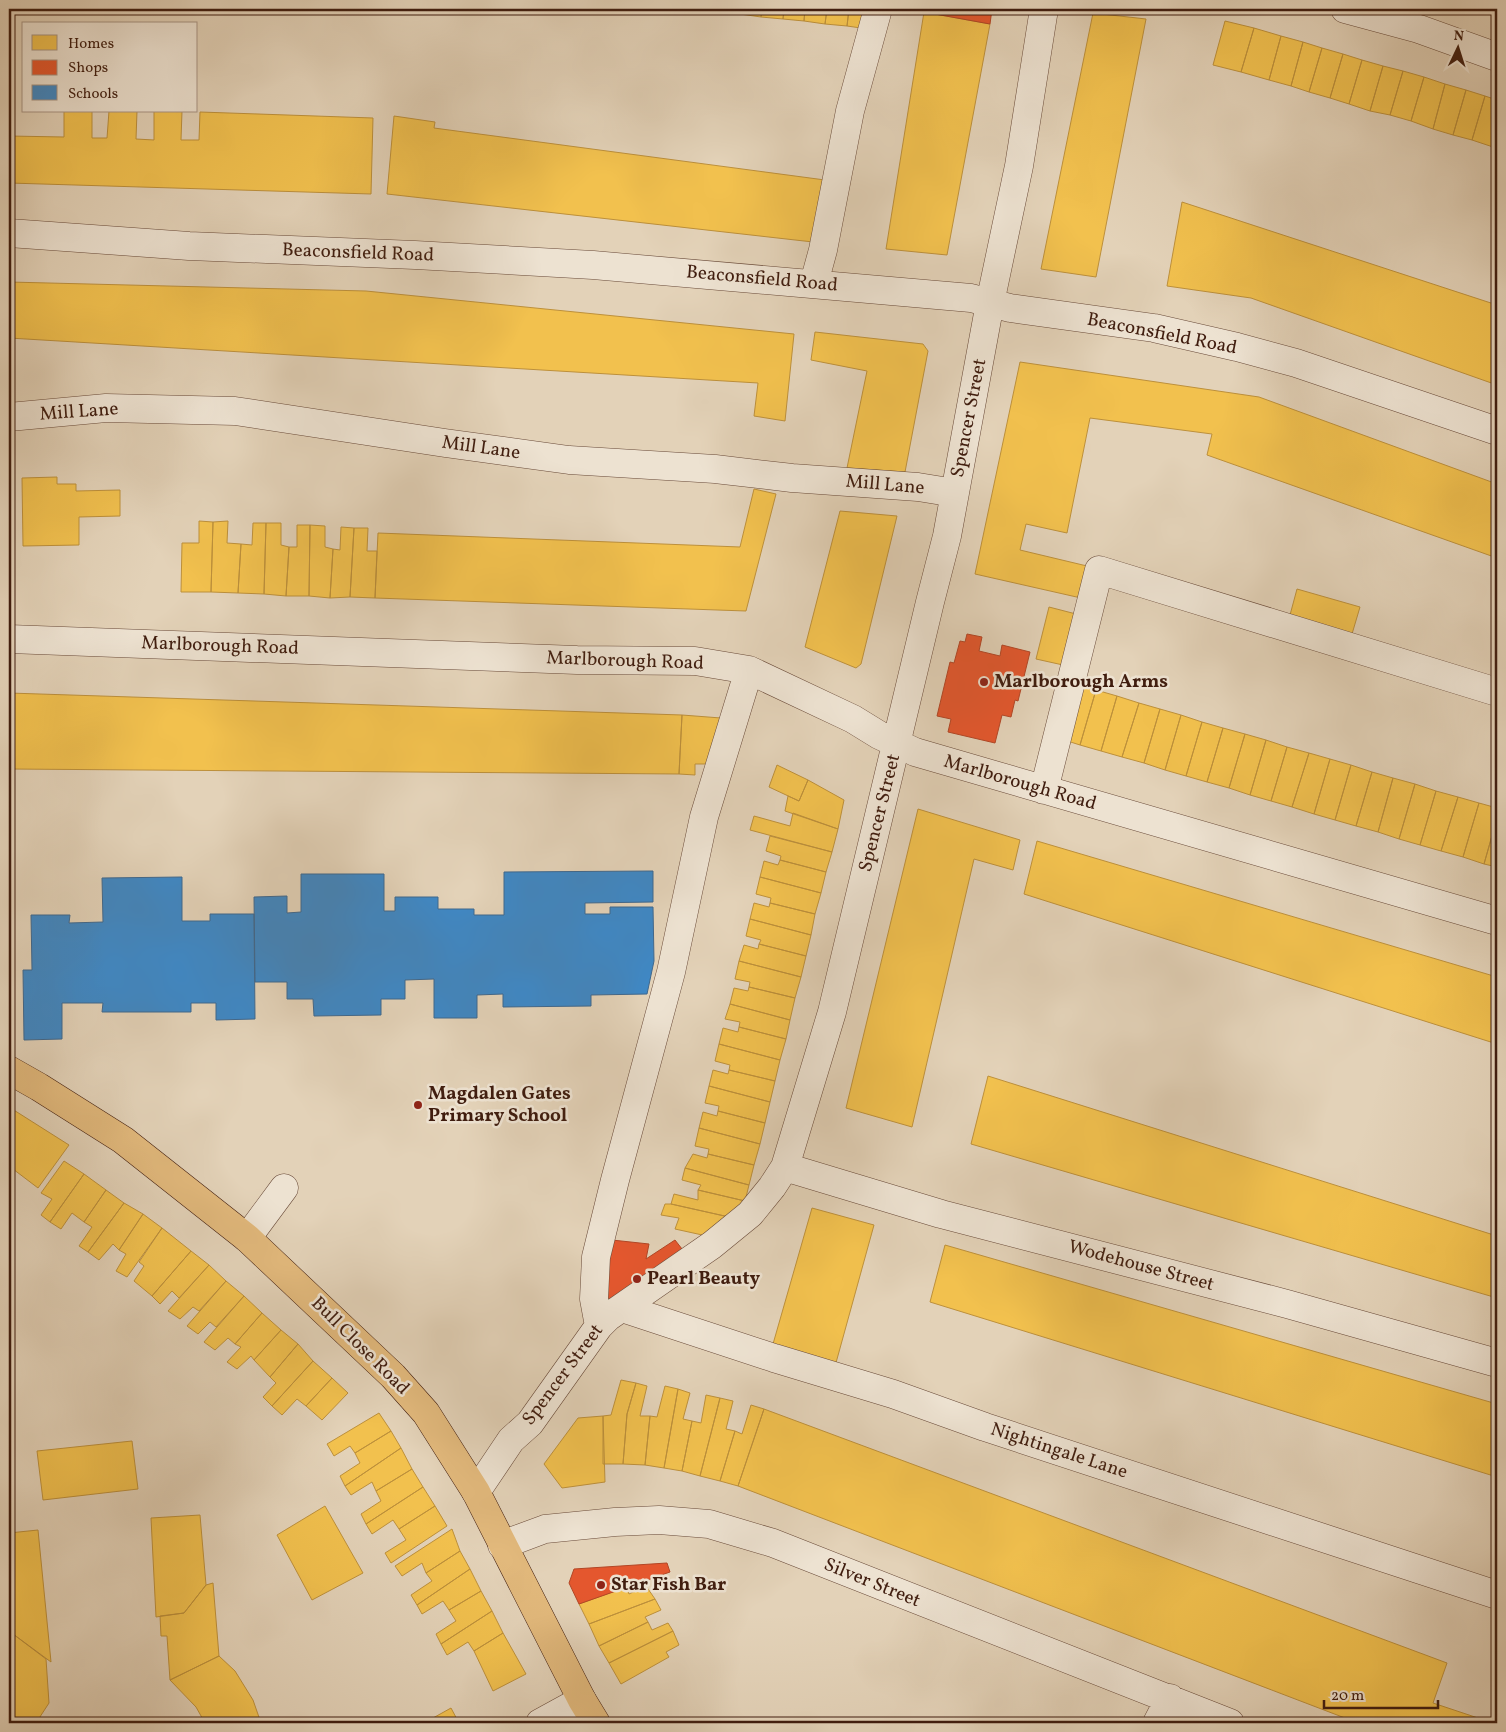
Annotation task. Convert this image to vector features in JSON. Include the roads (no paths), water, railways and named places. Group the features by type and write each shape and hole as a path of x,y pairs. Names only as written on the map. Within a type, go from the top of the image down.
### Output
{"main road":[{"name":"Bull Close Road","path":"9,1070 123,1140 248,1238 393,1376 426,1413 476,1492 582,1700 596,1723"}],"street":[{"path":"814,283 823,250 850,111 878,9"},
{"name":"Spencer Street","path":"476,1492 511,1440 530,1423 599,1326 608,1317 712,1245 750,1214 772,1187 785,1167 832,1012 947,536 990,303 1020,166 1044,9"},
{"path":"1345,9 1419,29 1497,57"},
{"name":"Beaconsfield Road","path":"9,232 189,246 584,264 971,298 1010,308 1154,328 1236,347 1296,363 1497,431"},
{"name":"Mill Lane","path":"9,417 106,408 234,410 569,460 715,469 792,478 918,487 955,492"},
{"path":"1044,790 1099,570 1497,692"},
{"name":"Marlborough Road","path":"9,639 576,660 695,661 749,670 853,719 915,752 1497,921"},
{"path":"599,1326 594,1299 596,1257 671,972 704,817 749,670"},
{"name":"Wodehouse Street","path":"785,1167 941,1214 1287,1304 1497,1363"},
{"path":"248,1238 284,1188"},
{"name":"Nightingale Lane","path":"622,1308 893,1394 1023,1440 1497,1594"},
{"name":"Silver Street","path":"502,1545 545,1529 659,1520 708,1524 773,1543 1230,1723"},
{"path":"1157,1723 1170,1698"},
{"path":"540,1723 582,1700"}],"place":[{"name":"Marlborough Arms","path":"984,682"},
{"name":"Magdalen Gates Primary School","path":"418,1105"},
{"name":"Pearl Beauty","path":"637,1279"},
{"name":"Star Fish Bar","path":"601,1585"}]}
